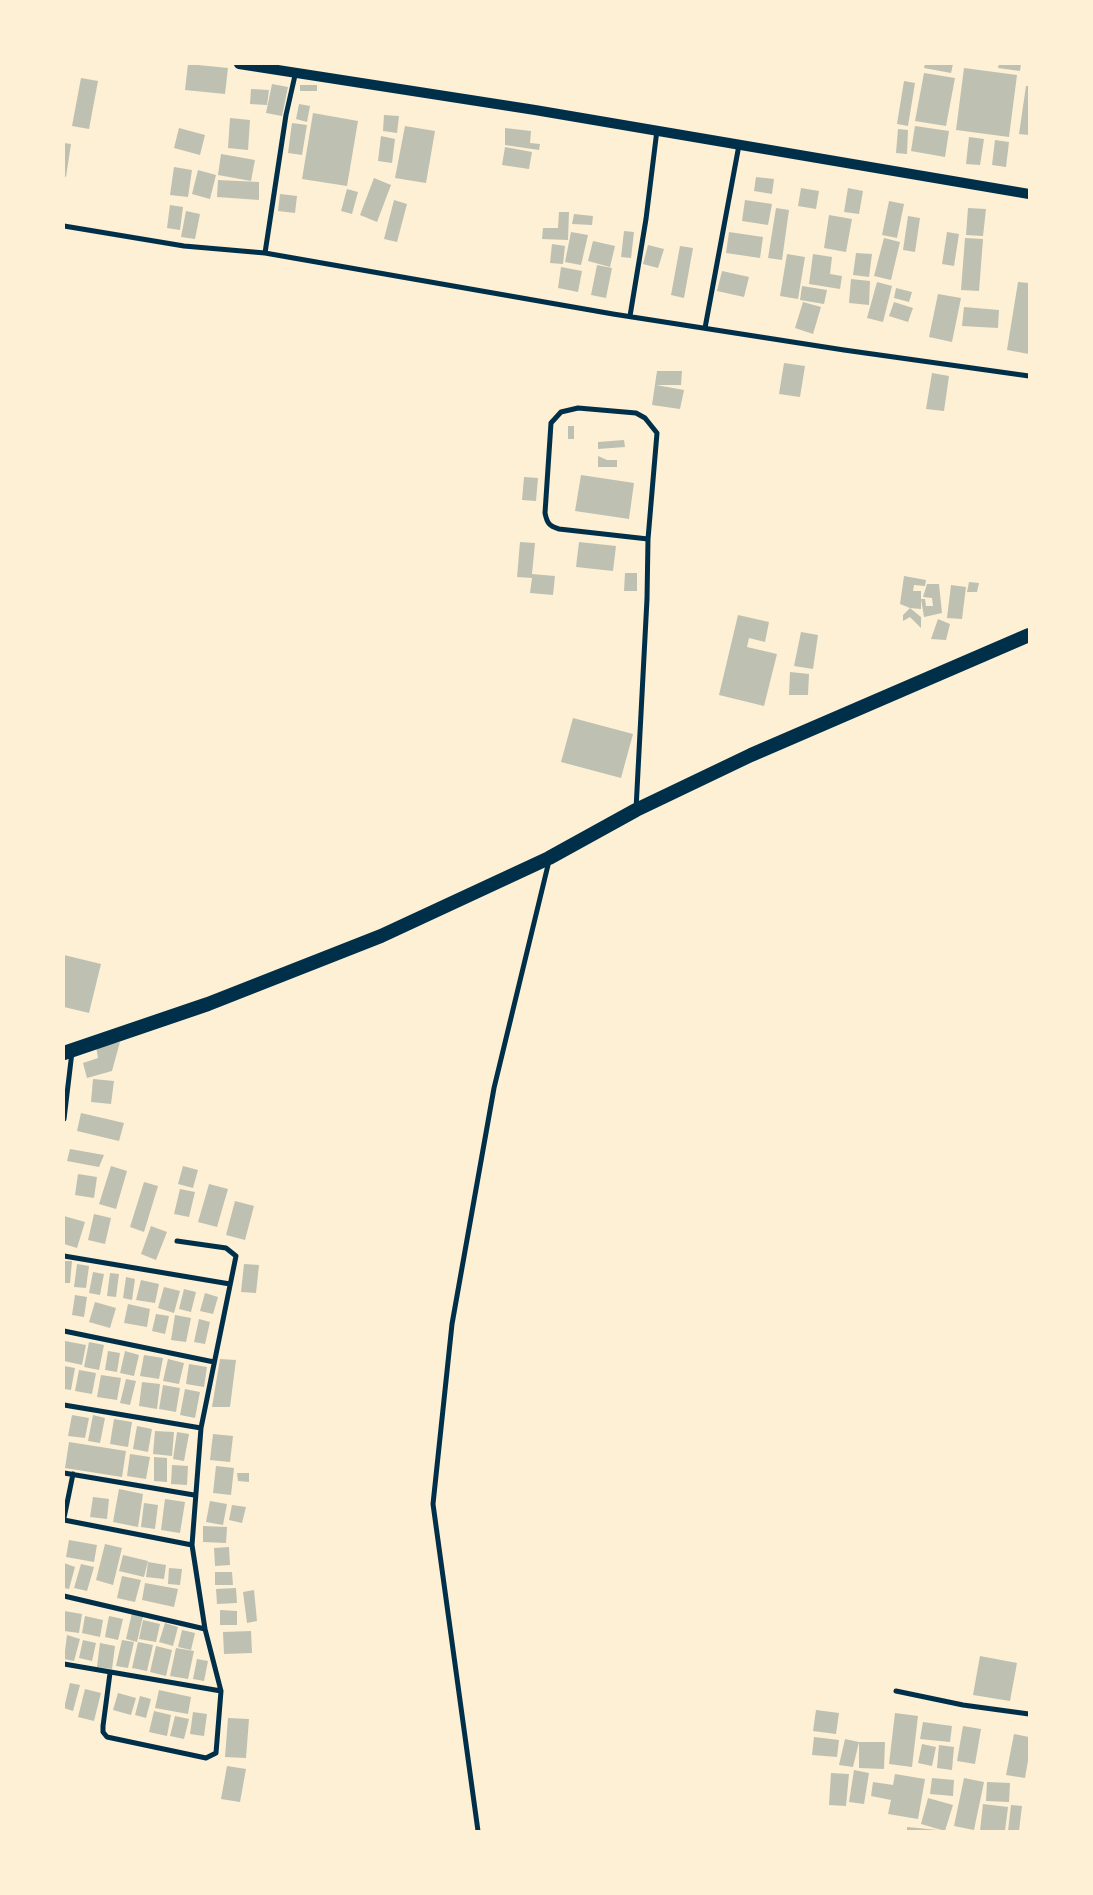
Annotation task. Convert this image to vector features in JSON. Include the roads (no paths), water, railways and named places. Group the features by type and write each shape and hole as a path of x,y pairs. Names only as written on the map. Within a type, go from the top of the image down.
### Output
{"highway":[{"path":"68,1052 208,1004 382,936 549,858 636,810 751,755 1029,635"}],"main road":[{"path":"239,64 296,71 657,130 1029,194"}],"street":[{"path":"265,253 286,116 296,71"},
{"path":"630,316 646,219 657,130"},
{"path":"705,328 740,145"},
{"path":"64,226 184,246 265,253 630,316 844,350 1029,376"},
{"path":"636,810 647,599 648,539 657,433 645,418 636,413 578,408 561,412 551,424 545,513 550,527 648,539"},
{"path":"478,1831 433,1504 452,1324 494,1088 549,858"},
{"path":"64,1119 68,1052"},
{"path":"110,1673 102,1726 103,1732 107,1737 206,1758 216,1753 221,1691 205,1630 192,1545 194,1495 201,1428 236,1256 234,1252 226,1248 176,1241"},
{"path":"64,1256 230,1284"},
{"path":"64,1331 214,1362"},
{"path":"64,1406 201,1428"},
{"path":"64,1473 194,1495"},
{"path":"73,1474 64,1519 192,1545"},
{"path":"64,1596 205,1630"},
{"path":"64,1664 221,1691"},
{"path":"896,1691 963,1705 1029,1714"}]}
